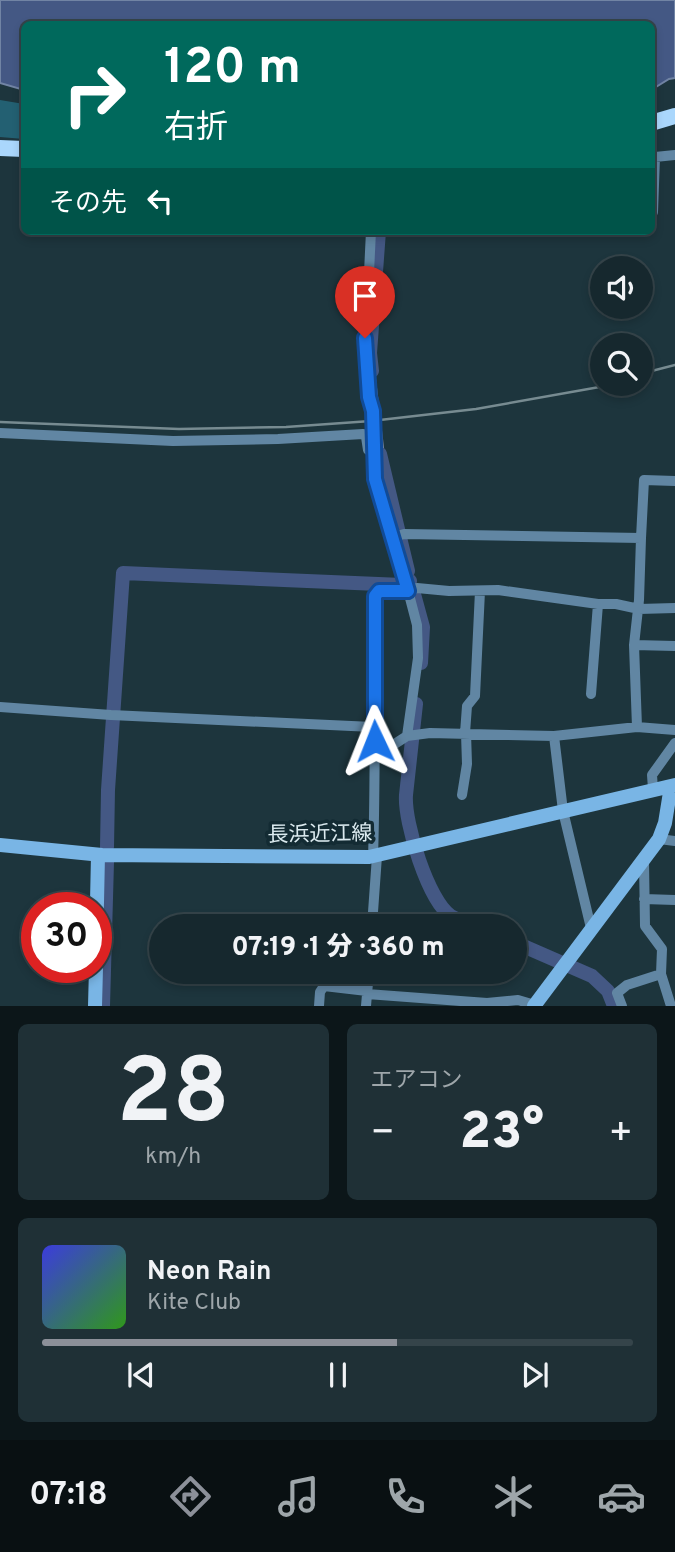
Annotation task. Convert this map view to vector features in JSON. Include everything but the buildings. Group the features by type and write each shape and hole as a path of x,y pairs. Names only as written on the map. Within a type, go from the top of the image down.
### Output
{"main road":[{"path":"655,122 675,116"},
{"path":"0,148 21,149"},
{"name":"長浜近江線","path":"0,845 98,855 375,856 563,811 652,782 673,785"},
{"path":"534,1006 659,839 673,785"},
{"path":"97,892 98,855"},
{"path":"95,1006 96,983"}],"street":[{"path":"655,157 675,155"},
{"path":"372,235 365,347 369,397 373,411 375,479"},
{"path":"0,433 173,441 363,434 366,437 370,465 398,536 417,625 418,658 411,736"},
{"path":"637,727 634,645 639,609 645,480 675,481"},
{"path":"398,536 641,538"},
{"path":"373,914 376,756 373,727 375,596 379,591 410,587 504,591 639,609 675,608"},
{"path":"462,795 467,764 467,706 475,696 480,591"},
{"path":"591,694 598,604"},
{"path":"634,645 675,646"},
{"path":"0,707 114,716 373,727"},
{"path":"376,756 411,736 430,733 554,736 637,727 675,730"},
{"path":"554,736 563,811 591,928"},
{"path":"652,782 675,743"},
{"path":"659,839 675,841"},
{"path":"644,860 645,926 662,950 661,974 671,1006"},
{"path":"644,900 675,900"},
{"path":"662,950 675,949"},
{"path":"622,1006 617,993 628,985 661,974"},
{"path":"366,1006 368,984"},
{"path":"318,1006 320,992 324,986 463,1004 517,1000 534,1006"}],"shaded area":[{"path":"0,0 675,0 675,78 655,88 655,21 21,21 21,89 0,83"},
{"path":"0,100 21,104 21,139 0,137"},
{"path":"368,353 372,353 386,473 381,473"}],"waterway":[{"path":"372,371 370,353 379,235"},
{"path":"380,454 408,571"},
{"path":"107,847 108,790 123,573 402,585 410,581"},
{"path":"414,594 423,627 421,663"},
{"path":"416,704 406,807 413,841 426,878 442,908 449,914"},
{"path":"103,1006 107,862"},
{"path":"527,948 592,976 608,991 614,1006"}],"railway":[{"path":"653,371 675,365"},
{"path":"0,422 179,429 286,427 476,409 590,389"}],"route":[{"path":"365,338 369,397 373,411 375,479 408,591 379,591 375,596 375,741"}]}
